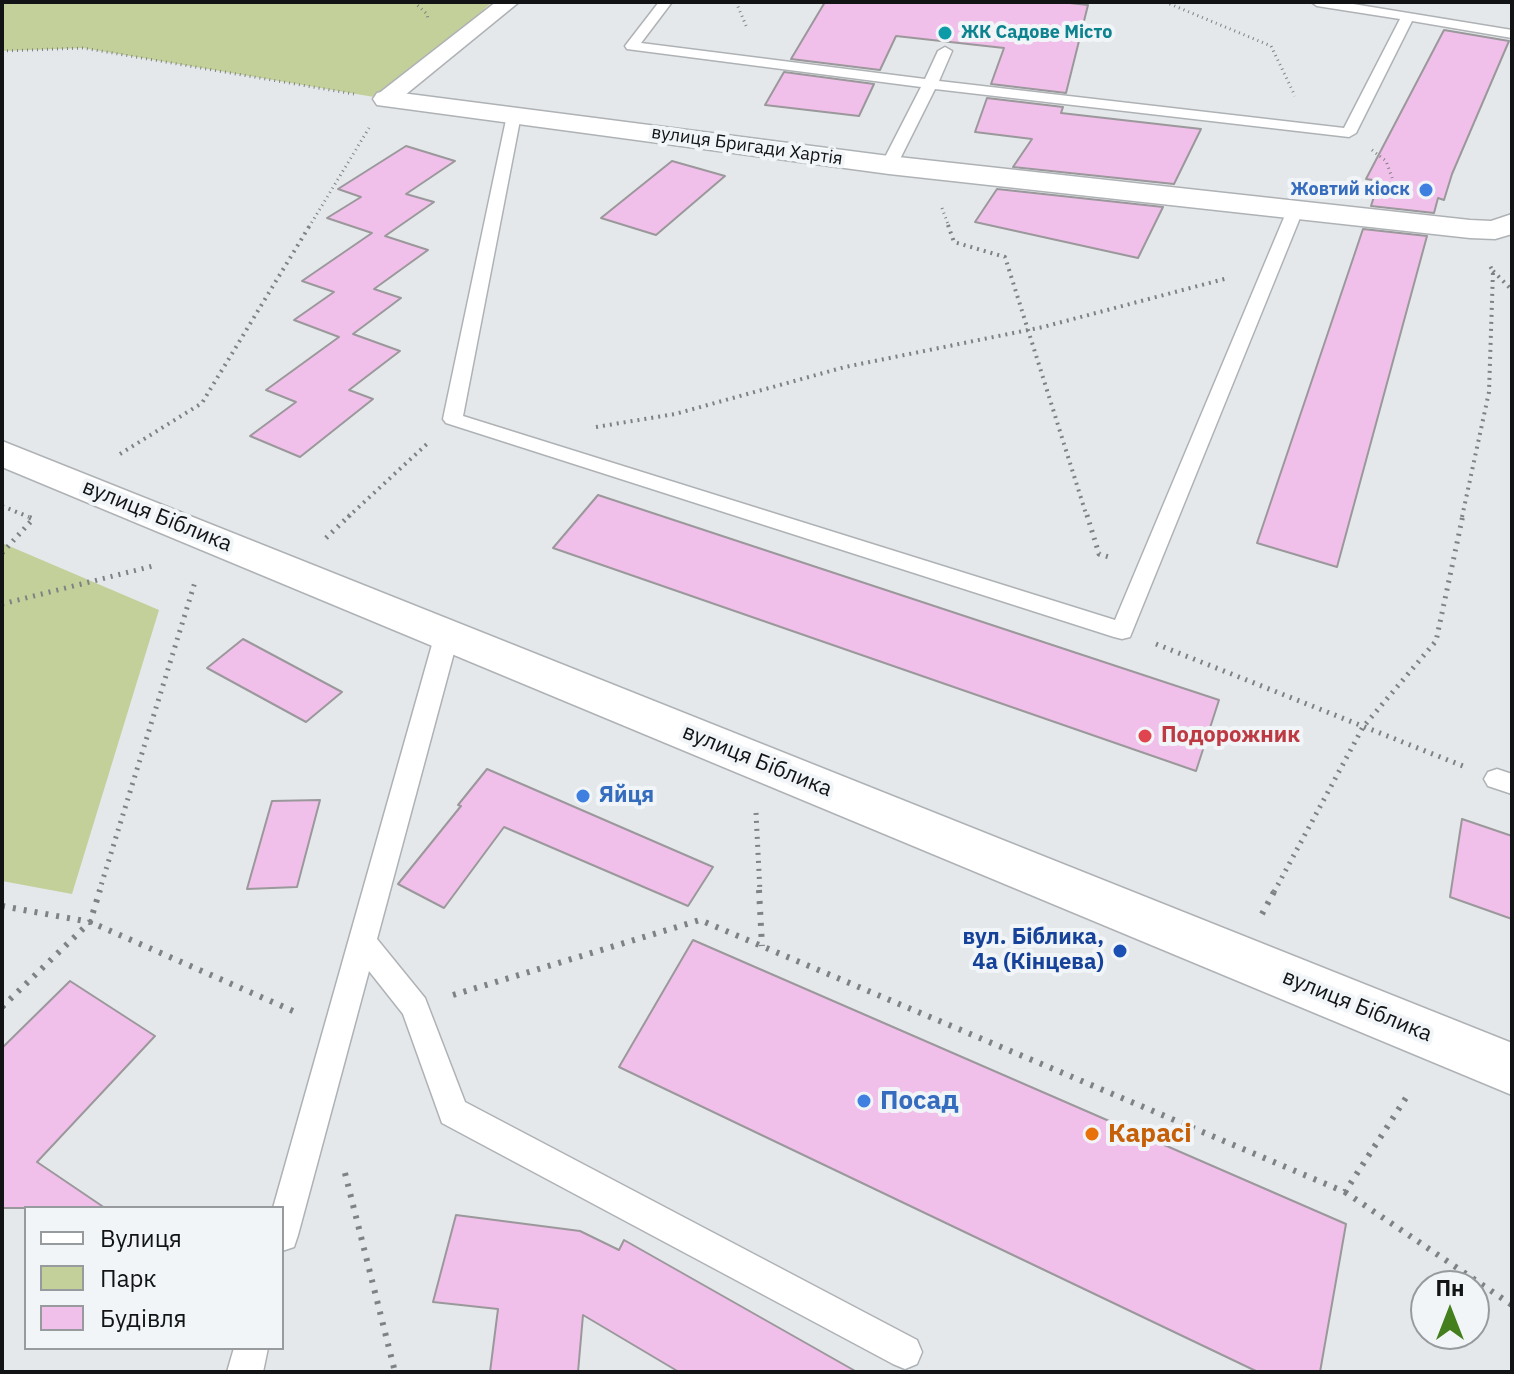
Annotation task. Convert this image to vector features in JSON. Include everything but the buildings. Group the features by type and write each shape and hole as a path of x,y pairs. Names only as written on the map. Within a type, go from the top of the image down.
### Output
{"street":[{"path":"386,99 509,2"},
{"name":"вулиця Бригади Хартія","path":"386,99 889,165 1492,227"},
{"name":"вулиця Біблика","path":"2,453 1512,1069"}],"lane":[{"path":"666,2 632,46 1349,133 1408,16"},
{"path":"1317,2 1512,34"},
{"path":"889,165 945,51"},
{"path":"514,115 453,419 1122,631 1296,208"},
{"path":"284,1228 447,634"},
{"path":"362,941 415,1007 453,1112 905,1352"},
{"path":"245,1372 250,1350"}],"path":[{"path":"1165,2 1271,46 1314,128"},
{"path":"2,51 83,48 386,99 202,403 120,454"},
{"path":"1349,133 1386,161 1395,187"},
{"path":"927,169 954,242 1005,257 1099,554 1147,570"},
{"path":"1260,918 1363,727 1436,641 1489,392 1492,227"},
{"path":"521,440 675,414 845,367 1028,330 1272,267"},
{"path":"1493,271 1512,290"},
{"path":"326,538 453,419"},
{"path":"2,506 33,519 2,553"},
{"path":"2,604 153,566"},
{"path":"2,1007 90,922 195,582"},
{"path":"1122,631 1505,781"},
{"path":"756,813 762,946"},
{"path":"2,906 90,922 338,1031"},
{"path":"415,1007 700,920 1345,1192 1512,1305"},
{"path":"1345,1192 1409,1093"},
{"path":"342,1161 395,1372"}],"green space":[{"path":"2,2 492,2 386,99 83,48 2,51"},
{"path":"2,543 159,610 72,894 2,881"}],"place":[{"name":"ЖК Садове Місто","path":"945,33"},
{"name":"Жовтий кіоск","path":"1426,190"},
{"name":"Подорожник","path":"1145,736"},
{"name":"Яйця","path":"583,796"},
{"name":"вул. Біблика, 4а (Кінцева)","path":"1120,951"},
{"name":"Посад","path":"864,1101"},
{"name":"Карасі","path":"1092,1134"}]}
